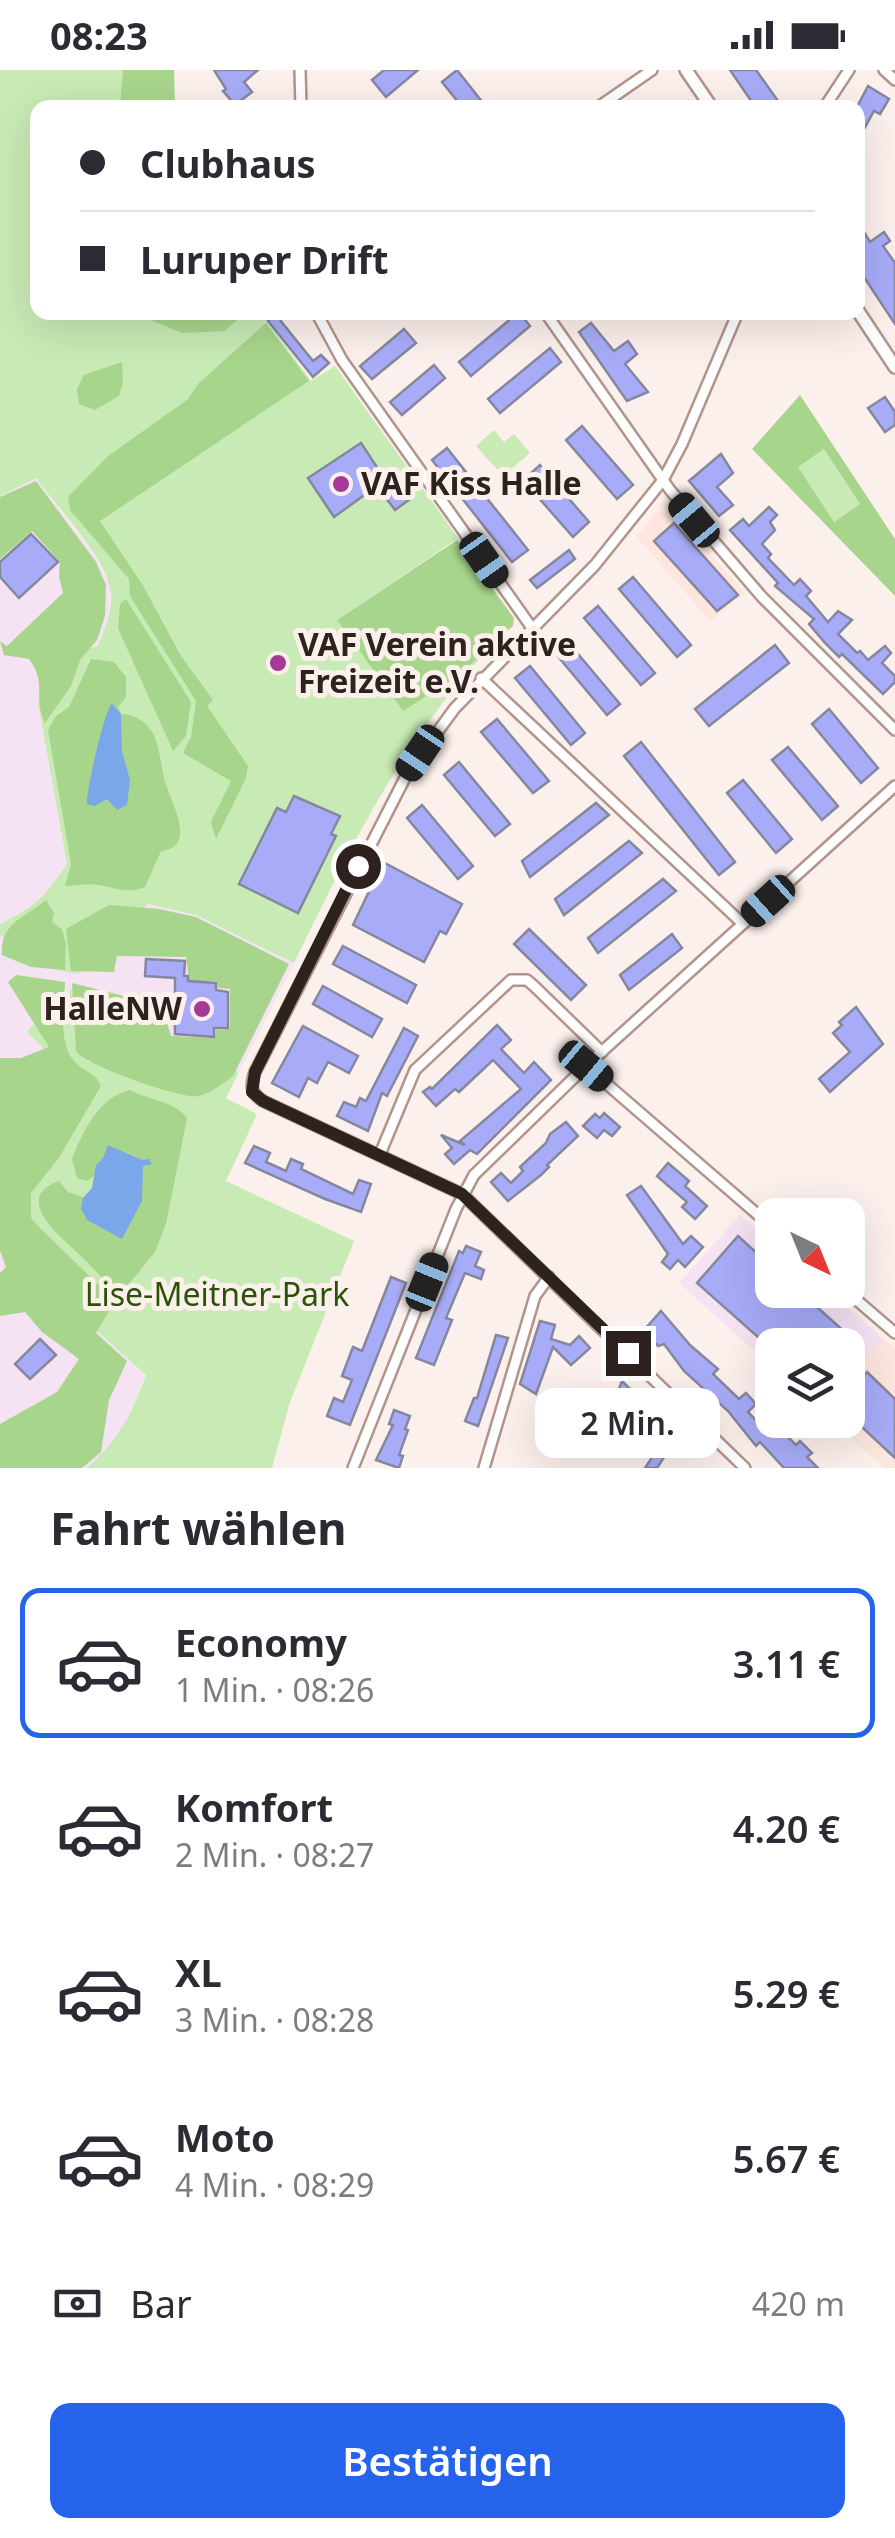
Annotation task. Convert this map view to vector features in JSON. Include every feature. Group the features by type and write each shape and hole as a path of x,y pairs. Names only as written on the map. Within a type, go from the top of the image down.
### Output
{"street":[{"path":"300,70 301,100"},
{"path":"608,100 652,70"},
{"path":"686,70 707,100"},
{"path":"829,100 849,70"},
{"path":"884,70 895,80"},
{"path":"320,320 342,360 532,628"},
{"path":"552,320 663,480 762,597 895,730"},
{"path":"735,320 663,480 595,564 481,678 430,740 389,805 255,1072 252,1092 263,1101 462,1194 746,1468"},
{"path":"864,320 895,366"},
{"path":"481,678 743,924"},
{"path":"353,1468 462,1194 474,1176 586,1066 895,786"},
{"path":"380,1154 415,1070 512,980 527,980 602,1052"},
{"path":"586,1066 755,1213"},
{"path":"484,1468 536,1296 549,1277"},
{"path":"865,1307 895,1333"}],"shaded area":[{"path":"36,478 95,556 110,585 109,619 98,646 43,688 38,703 67,864 30,909 0,924 0,496"},
{"path":"657,511 673,512 744,592 711,622 637,537"},
{"path":"148,904 196,915 294,963 239,1072 70,990 70,1003 63,1004 46,1050 0,1112 0,934 101,950"},
{"path":"740,1215 755,1228 755,1308 848,1308 883,1339 865,1359 865,1328 755,1328 755,1352 679,1283"},
{"path":"0,1244 146,1375 121,1432 87,1468 0,1468"},
{"path":"883,1339 895,1349 895,1468 884,1468 851,1438 865,1438 865,1359"}],"green space":[{"path":"0,70 169,70 159,100 30,100 30,320 266,320 311,381 335,366 458,538 337,620 403,711 484,654 400,764 356,840 294,963 196,915 148,904 79,974 42,967 0,935 0,924 39,900 67,864 38,703 62,667 79,653 98,646 111,599 97,558 36,478 0,496"},
{"path":"123,70 174,70 175,100 121,100"},
{"path":"150,320 237,320 224,331 183,333"},
{"path":"266,323 309,381 100,521 142,584 181,656 213,700 207,706 248,766 216,839 211,822 231,781 183,753 191,737 196,701 130,596 129,579 70,510 68,497 108,456 187,400 199,383"},
{"path":"122,362 119,396 95,410 79,404 77,389 84,375"},
{"path":"800,395 895,539 895,596 752,449","holes":["824,449 860,504 834,522 798,467"]},
{"path":"494,430 504,442 514,434 530,453 503,476 476,446"},
{"path":"824,449 860,504 834,522 797,467"},
{"path":"36,481 96,562 106,585 105,616 97,640 80,660 71,686 45,723 35,668 29,659 4,655 0,641 7,646 63,593 60,562 32,531 0,559 0,497"},
{"path":"457,540 514,618 513,626 458,676 403,711 337,620"},
{"path":"126,599 191,702 186,736 173,751 118,628 120,604"},
{"path":"91,659 114,662 126,677 126,697 118,707 122,714 143,722 155,737 179,820 178,841 161,851 145,887 138,889 94,884 65,886 71,864 48,730 56,716 69,707"},
{"path":"46,900 54,913 52,922 62,929 65,970 31,967 2,955 9,928"},
{"path":"109,905 196,917 289,964 233,1076 213,1090 199,1096 174,1093 114,1072 76,1051 72,983 124,996 127,1006 146,1018 166,1020 171,1036 215,1038 216,1030 230,1029 230,989 218,988 217,981 190,986 186,957 117,956 114,972 71,971 66,929"},
{"path":"16,975 65,982 63,1026 67,1047 77,1064 101,1086 58,1159 31,1193 31,1218 115,1301 96,1333 127,1361 109,1400 101,1452 82,1468 0,1468 0,1424 57,1392 79,1359 42,1332 25,1312 0,1316 0,1273 6,1267 0,1251 0,1058 21,1058 49,1047 8,982"},
{"name":"Lise-Meitner-Park","path":"70,989 239,1072 226,1098 257,1114 226,1181 354,1241 289,1405 272,1468 87,1468 123,1426 146,1375 0,1244 45,1050 27,1032 49,1008 70,1003"},
{"path":"130,1090 168,1104 187,1118 166,1224 155,1252 119,1296 52,1228 39,1207 39,1197 45,1188 59,1181 68,1192 94,1201 98,1173 87,1181 77,1178 72,1159 101,1108"}],"water":[{"path":"112,703 121,715 122,751 130,780 127,805 117,810 107,799 95,806 87,804 104,721"},
{"path":"108,1145 142,1160 149,1159 152,1164 143,1166 142,1201 122,1239 87,1220 81,1208 83,1198 92,1188 96,1165"}],"building":[{"path":"214,70 258,70 244,82 252,92 242,100 231,100 223,91 226,89"},
{"path":"384,70 418,70 386,97 372,80"},
{"path":"457,70 481,100 457,100 442,82"},
{"path":"730,70 756,70 777,100 751,100"},
{"path":"868,86 889,99 880,114 874,111 865,127 865,100 861,100"},
{"path":"884,232 890,241 883,246 895,263 895,324 865,279 865,234 870,242"},
{"path":"280,320 313,361 321,355 329,363 313,377 268,321"},
{"path":"509,320 525,320 530,326 471,376 459,362"},
{"path":"591,323 614,351 628,341 637,354 625,364 648,392 627,401 579,332"},
{"path":"404,329 416,343 372,379 360,366"},
{"path":"550,348 561,362 500,413 488,399"},
{"path":"434,365 445,378 402,415 390,402"},
{"path":"885,397 895,412 895,425 885,432 868,408"},
{"path":"582,426 633,485 617,499 566,440"},
{"name":"VAF Kiss Halle","path":"361,443 386,481 396,474 413,497 395,510 377,486 334,517 308,478"},
{"path":"447,448 528,550 512,562 432,460"},
{"path":"721,454 733,473 717,487 733,505 719,516 689,481"},
{"path":"540,465 589,522 573,537 523,480"},
{"path":"769,507 777,515 770,522 775,530 762,544 771,554 768,558 794,585 800,579 811,591 806,596 828,622 838,611 852,620 838,634 857,653 860,651 868,660 885,646 891,653 882,663 895,676 895,682 883,694 825,643 809,624 814,619 775,586 778,583 730,530 743,519 749,526"},
{"path":"674,523 738,595 717,611 654,541"},
{"path":"31,534 58,562 19,598 0,577 0,562"},
{"path":"569,550 575,559 537,588 530,580"},
{"path":"633,577 691,645 677,657 619,589"},
{"path":"598,606 655,673 641,685 584,618"},
{"path":"563,636 620,704 607,715 550,647"},
{"path":"775,645 789,663 709,726 695,709"},
{"path":"530,666 585,733 571,745 515,678"},
{"path":"829,709 878,768 861,783 812,724"},
{"path":"497,719 549,781 533,793 481,732"},
{"path":"641,742 735,862 719,875 624,756"},
{"path":"788,747 838,806 822,820 772,760"},
{"path":"459,762 510,824 495,836 444,775"},
{"path":"743,780 792,839 776,853 727,793"},
{"path":"294,796 340,816 331,834 336,836 298,913 239,884 277,808 286,812"},
{"path":"596,803 609,815 530,877 522,861"},
{"path":"422,805 473,866 458,879 407,818"},
{"path":"629,841 642,853 564,915 555,899"},
{"path":"383,862 462,904 446,934 440,931 424,962 353,925"},
{"path":"663,879 676,891 598,953 588,938"},
{"path":"529,929 586,985 571,1000 514,944"},
{"path":"672,934 682,948 629,990 620,975"},
{"path":"343,946 416,985 407,1003 333,964"},
{"name":"HalleNW","path":"146,959 185,961 184,976 188,976 188,981 216,983 216,990 228,992 228,1028 214,1028 214,1037 175,1034 175,978 145,976"},
{"path":"323,986 382,1019 372,1037 313,1004"},
{"path":"856,1007 883,1044 830,1092 819,1079 850,1052 833,1033"},
{"path":"497,1025 511,1040 501,1049 524,1073 534,1062 551,1080 477,1154 470,1150 454,1164 445,1154 452,1148 441,1135 465,1145 460,1141 521,1089 493,1060 459,1092 455,1089 436,1106 423,1092 432,1089"},
{"path":"303,1026 358,1056 349,1073 328,1062 317,1083 308,1078 299,1097 272,1083"},
{"path":"404,1028 418,1036 387,1096 382,1093 368,1131 337,1116 344,1102 356,1107 360,1098 366,1101"},
{"path":"604,1113 620,1127 612,1136 604,1130 597,1138 583,1126 595,1114 600,1118"},
{"path":"566,1122 578,1136 541,1175 508,1201 491,1182 501,1173 511,1183 523,1171 520,1167"},
{"path":"254,1146 270,1153 266,1162 286,1171 291,1159 303,1164 301,1169 353,1194 359,1180 371,1184 361,1212 245,1163"},
{"path":"668,1163 689,1181 685,1186 707,1206 695,1219 682,1207 687,1202 657,1176"},
{"path":"641,1186 683,1244 691,1236 703,1247 685,1267 678,1260 670,1269 662,1262 668,1254 627,1195"},
{"path":"738,1236 755,1252 755,1308 818,1308 840,1328 755,1328 755,1334 697,1283"},
{"path":"466,1246 481,1252 475,1266 484,1270 481,1279 465,1273 446,1318 452,1320 434,1365 416,1358 459,1251 463,1253"},
{"path":"391,1277 406,1283 350,1425 327,1416 334,1398 343,1402 352,1380 342,1376 353,1347 362,1351"},
{"path":"661,1311 690,1345 718,1369 713,1374 739,1399 746,1393 755,1403 748,1412 755,1419 755,1438 789,1438 796,1445 800,1441 812,1453 807,1457 818,1468 784,1468 760,1442 756,1446 728,1411 684,1371 664,1344 658,1346 644,1330"},
{"path":"540,1321 555,1325 551,1339 570,1345 579,1336 590,1348 571,1365 553,1347 536,1394 520,1384"},
{"path":"496,1335 508,1338 478,1426 465,1421 477,1398"},
{"path":"40,1339 56,1355 30,1379 15,1364"},
{"path":"865,1374 895,1399 895,1458 865,1430"},
{"path":"622,1381 641,1400 629,1422 606,1399 600,1414 586,1408 592,1393 626,1406 616,1397"},
{"path":"653,1408 664,1419 655,1427 668,1440 677,1431 688,1442 676,1454 670,1448 657,1468 645,1468 655,1453 632,1435 634,1427"},
{"path":"394,1410 410,1416 399,1468 376,1460 393,1425 389,1424"}],"place":[{"name":"VAF Kiss Halle","path":"341,484"},
{"name":"VAF Verein aktive Freizeit e.V.","path":"278,663"},
{"name":"HalleNW","path":"202,1009"}],"route":[{"path":"358,866 255,1072 252,1092 263,1101 462,1194 628,1353"}]}
